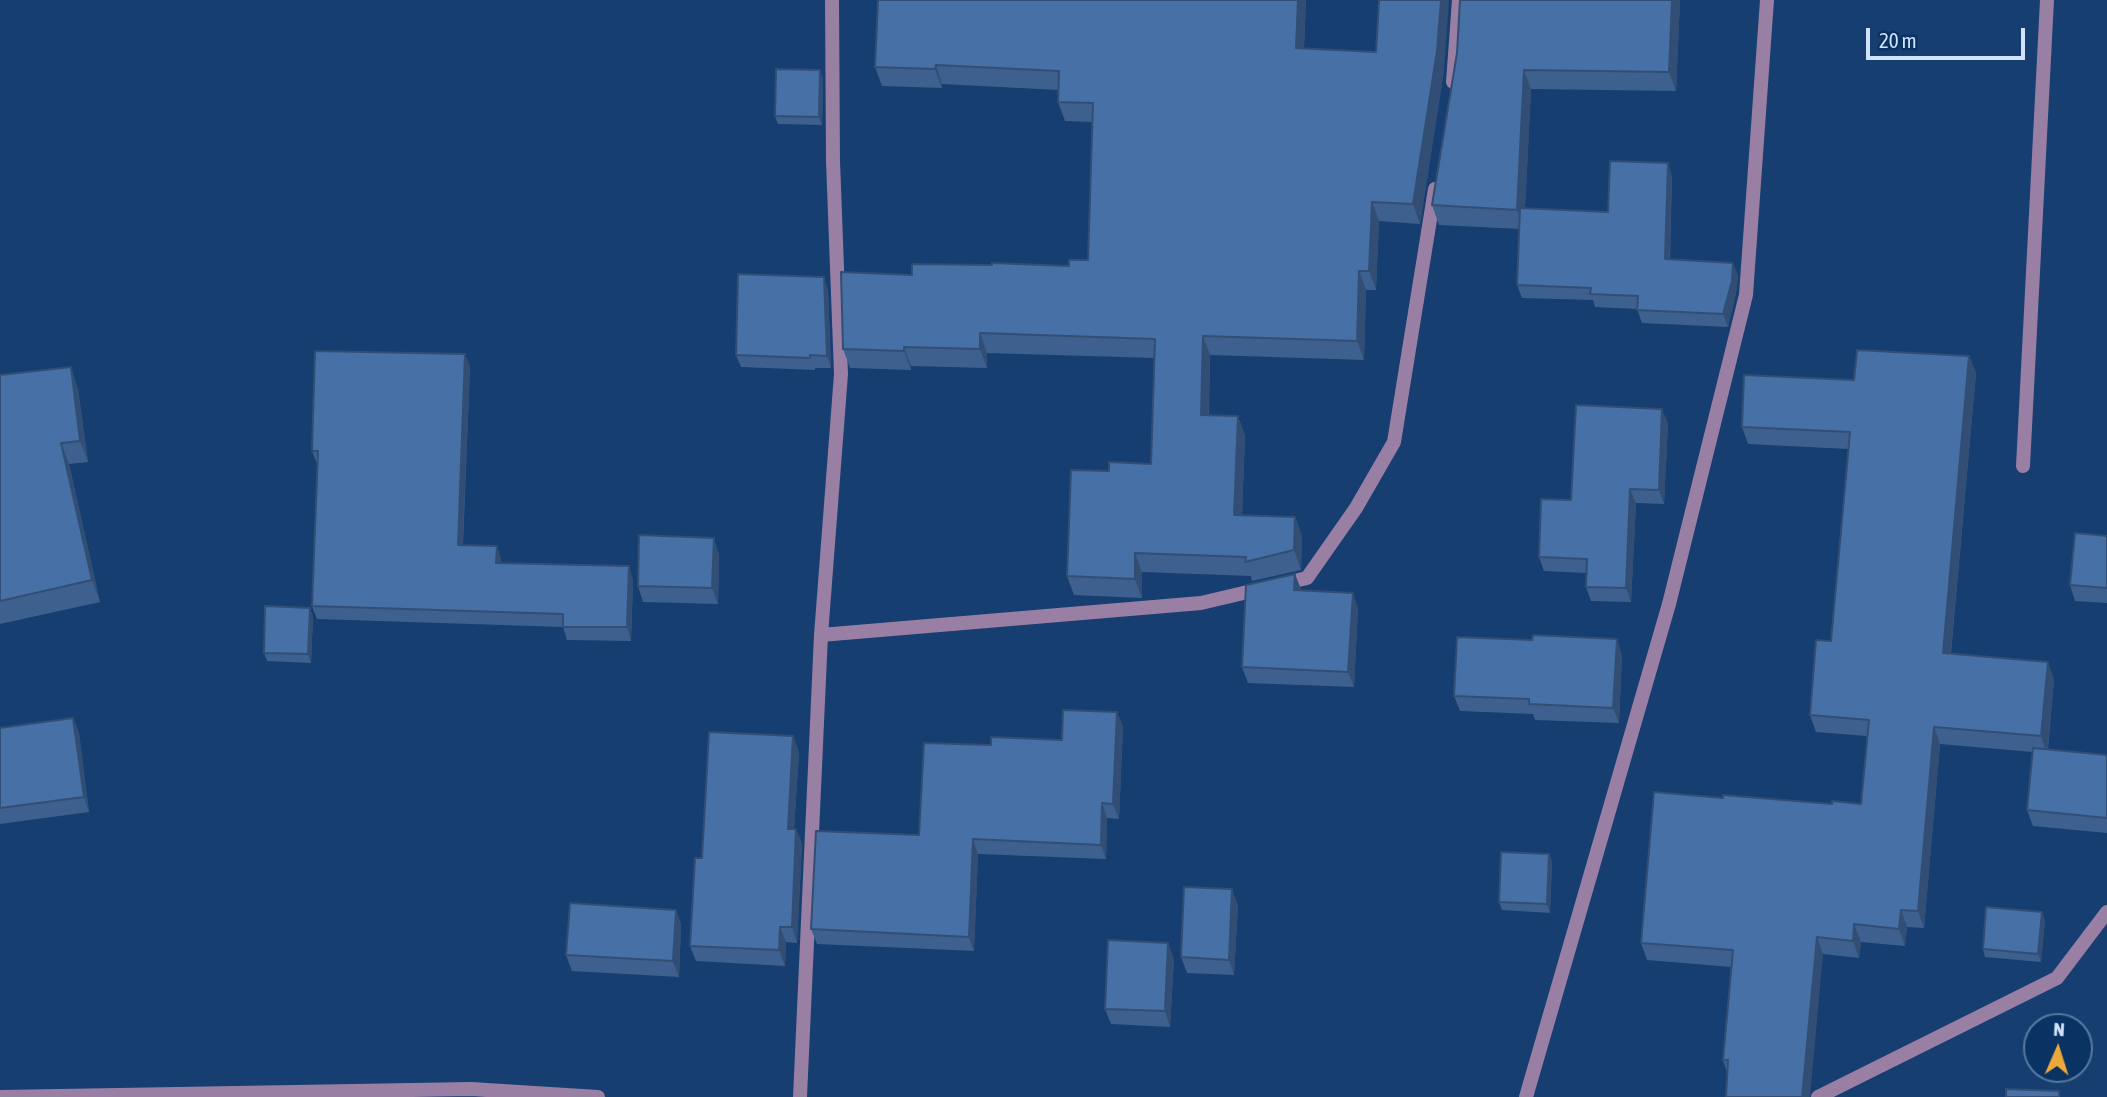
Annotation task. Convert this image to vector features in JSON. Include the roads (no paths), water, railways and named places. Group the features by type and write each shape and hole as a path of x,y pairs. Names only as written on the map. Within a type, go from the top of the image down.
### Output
{"street":[{"path":"800,1097 821,635 841,374 833,161 831,0"},
{"path":"1450,99 1459,0"},
{"path":"1526,1097 1669,604 1746,295 1767,0"},
{"path":"2023,466 2047,0"},
{"path":"821,635 1201,603 1307,578 1356,508 1394,442 1436,181"},
{"path":"1818,1097 2057,978 2107,912"},
{"path":"0,1097 471,1089 598,1097"}]}
